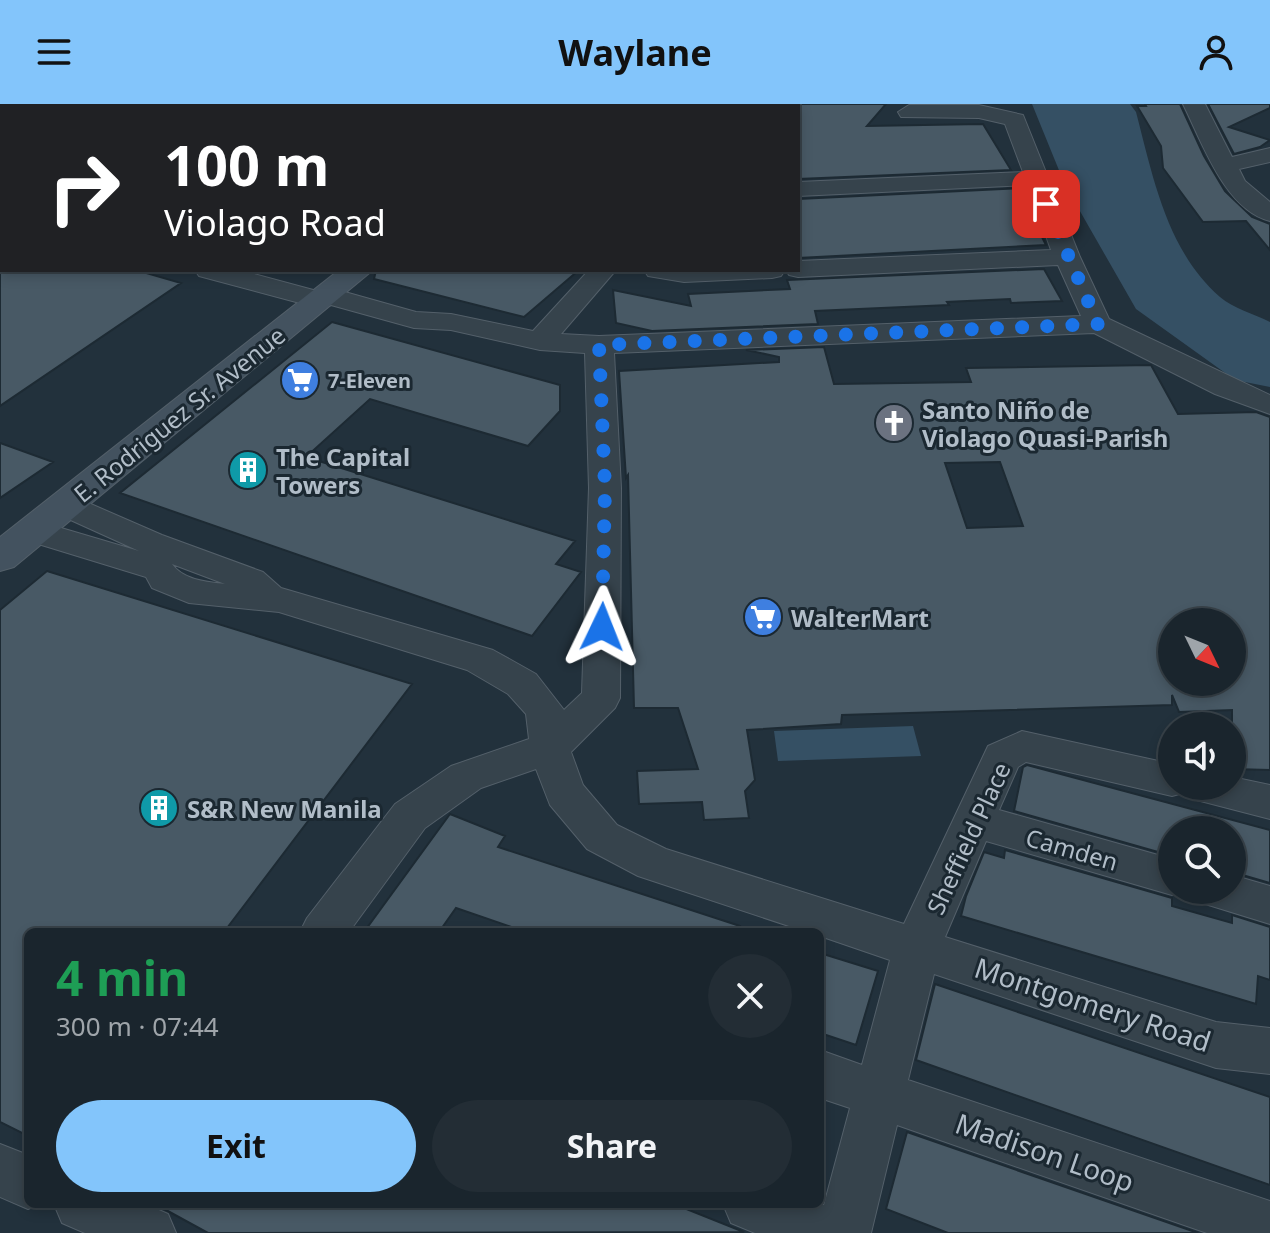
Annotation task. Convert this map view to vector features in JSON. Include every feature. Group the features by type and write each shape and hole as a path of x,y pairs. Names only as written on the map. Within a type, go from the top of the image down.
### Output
{"main road":[{"name":"E. Rodriguez Sr. Avenue","path":"0,558 337,287"}],"street":[{"path":"1194,104 1235,185 1270,214"},
{"path":"909,112 1007,115 1015,120 1067,257 1098,324"},
{"path":"1227,165 1270,155"},
{"path":"800,189 1036,178"},
{"path":"800,269 1067,257"},
{"path":"223,272 337,287 414,320 451,322 540,341 599,345 1098,324 1137,338 1234,394 1270,405"},
{"path":"540,341 601,272"},
{"path":"670,272 728,272"},
{"path":"326,928 410,816 466,777 550,748 601,698 605,488 599,345"},
{"name":"Montgomery Road","path":"65,505 140,552 165,580 202,594 280,600 480,660 522,684 545,710 550,748 565,793 602,837 653,863 1216,1045 1270,1051"},
{"name":"Montgomery Road","path":"34,531 140,552"},
{"name":"Sheffield Place","path":"917,947 1002,757 1022,746 1158,777"},
{"path":"1246,797 1270,802"},
{"name":"Camden","path":"972,820 1158,873"},
{"path":"1246,898 1270,905"},
{"path":"844,1233 917,947"},
{"name":"Madison Loop","path":"824,1075 1270,1228"},
{"path":"0,1170 24,1180"},
{"path":"760,1208 825,1233"}],"water":[{"path":"1032,104 1130,104 1136,112 1164,212 1187,258 1220,297 1270,322 1270,387 1235,380 1136,309 1065,185"},
{"path":"913,726 921,756 778,761 774,731"}],"building":[{"path":"800,104 886,104 867,126 983,124 1011,170 800,179"},
{"path":"1180,104 1204,156 1225,191 1252,217 1270,224 1270,250 1246,221 1203,222 1163,168 1161,146 1137,106"},
{"path":"1208,104 1270,104 1270,108 1229,127 1270,140 1260,147 1234,154"},
{"path":"1023,188 1035,213 1030,213 1046,245 800,258 800,199"},
{"path":"1044,269 1062,301 1011,303 1010,299 815,311 818,324 652,331 616,323 613,290 691,306 688,294 790,289 787,280"},
{"path":"0,272 143,272 181,283 0,406"},
{"path":"376,272 577,272 524,317 374,279"},
{"name":"The Capital Towers","path":"332,322 560,385 560,411 528,446 370,399 306,457 575,541 556,564 581,572 532,636 120,493"},
{"path":"824,347 834,384 971,382 966,368 1151,365 1178,414 1256,412 1270,417 1270,770 1246,769 1246,712 1179,712 1172,696 1246,696 1246,608 1158,608 1158,696 1172,696 1172,705 842,715 841,724 747,730 755,780 745,791 749,818 704,820 702,802 639,804 637,771 698,769 678,708 634,708 628,475 626,478 619,371 779,362 779,357 746,350","holes":["1000,462 1023,526 967,528 945,463"]},
{"path":"0,443 53,462 0,498"},
{"name":"S&R New Manila","path":"47,571 412,684 227,928 24,928 24,1134 0,1122 0,610"},
{"path":"1027,765 1218,816 1158,816 1158,852 1014,811 1023,767"},
{"path":"450,814 505,836 498,847 740,926 514,928 456,908 442,928 367,928"},
{"path":"1246,824 1270,830 1270,883 1246,876"},
{"path":"1005,850 1158,894 1158,904 1172,904 1232,923 1232,915 1270,927 1270,980 1258,976 1256,1004 961,916 984,852 1004,858"},
{"path":"824,954 878,971 856,1045 824,1034"},
{"path":"935,984 1270,1097 1270,1185 916,1060"},
{"path":"907,1132 1198,1233 948,1233 886,1209"},
{"path":"162,1208 684,1208 744,1232 208,1233"}],"place":[{"name":"7-Eleven","path":"300,380"},
{"name":"Santo Niño de Violago Quasi-Parish","path":"894,423"},
{"name":"The Capital Towers","path":"248,470"},
{"name":"WalterMart","path":"763,617"},
{"name":"S&R New Manila","path":"159,808"}],"route":[{"path":"602,627 605,488 599,345 1098,324 1046,204"}]}
